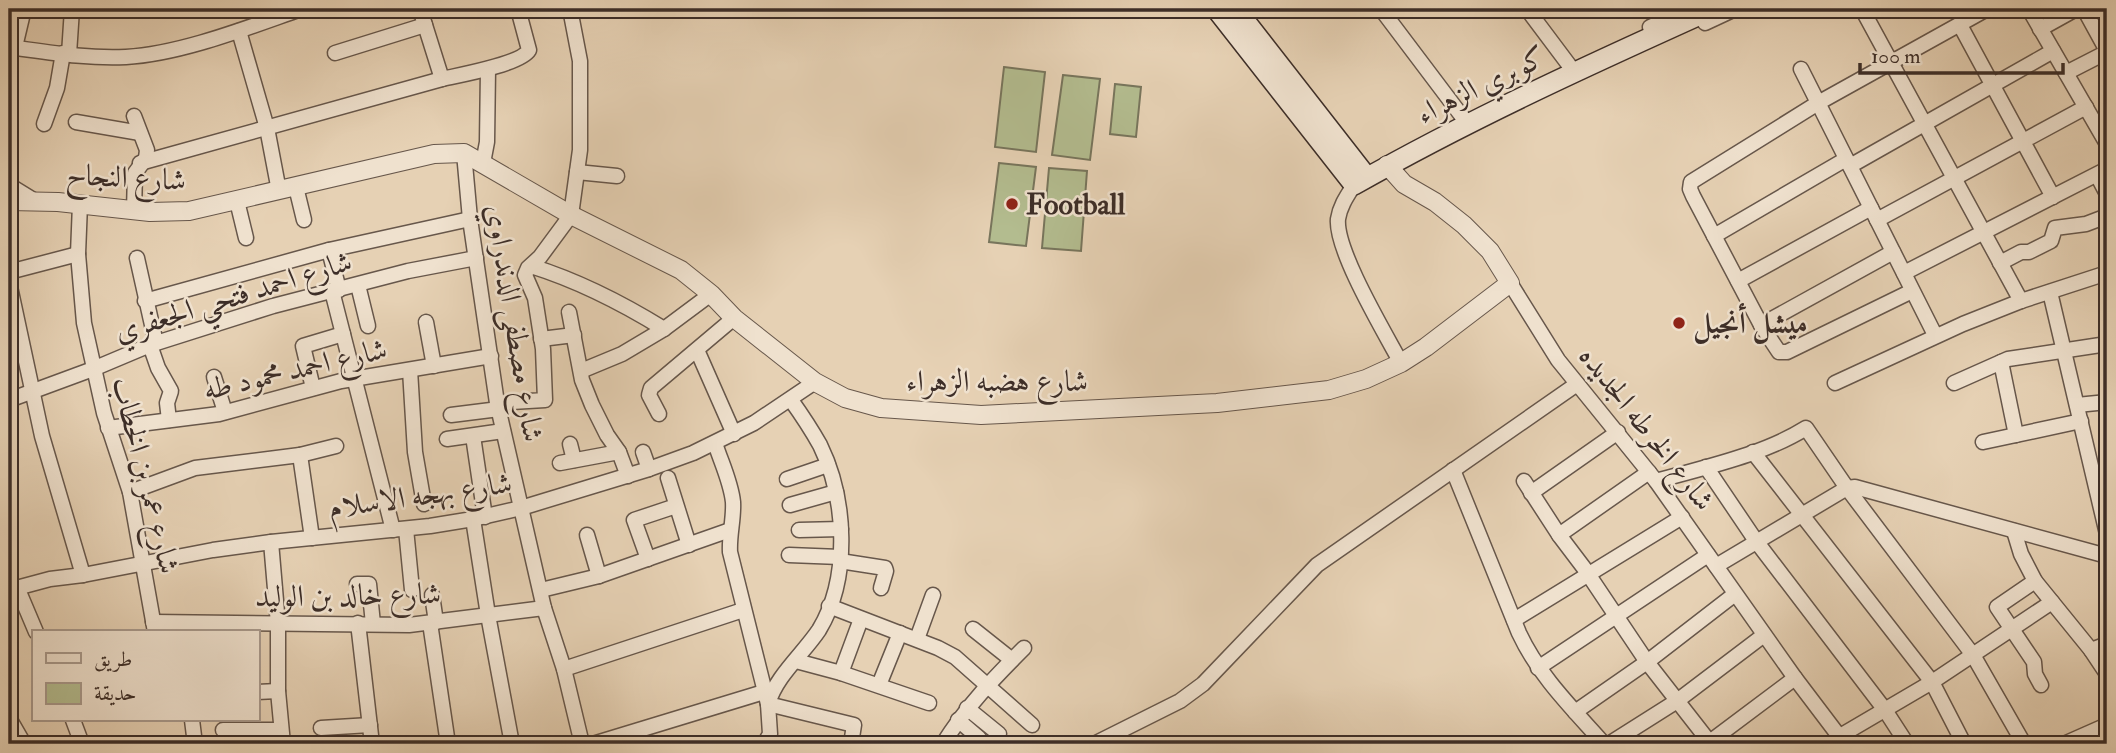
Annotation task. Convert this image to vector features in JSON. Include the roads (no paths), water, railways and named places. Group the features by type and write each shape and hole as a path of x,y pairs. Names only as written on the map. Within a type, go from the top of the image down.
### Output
{"main road":[{"path":"1216,9 1360,181"},
{"path":"1236,9 1360,181"},
{"name":"كوبري الزهراء","path":"1360,181 1465,120 1532,93 1713,9"}],"street":[{"path":"24,9 12,47 66,54 127,57 183,47 301,9"},
{"path":"44,124 66,54 72,9"},
{"path":"420,9 442,79"},
{"path":"140,163 442,79 488,69 528,54 518,9"},
{"path":"452,415 545,400 544,361 534,292 525,275 571,215 580,150 580,61 570,9"},
{"path":"1381,9 1465,120"},
{"path":"1527,9 1569,65"},
{"path":"1465,120 1569,65 1689,9"},
{"path":"1465,120 1503,116 1735,9"},
{"path":"1862,9 2021,301"},
{"path":"1912,290 1787,352 1779,352 1761,325 1693,196 1691,182 1818,103 1987,9"},
{"path":"2029,9 2086,107 2101,120 2107,144"},
{"path":"2040,29 2076,9"},
{"path":"2066,73 2107,52 2084,9"},
{"path":"335,53 425,24"},
{"path":"1960,25 2053,197"},
{"path":"239,31 267,128 288,189 304,220"},
{"path":"1714,236 2053,51"},
{"path":"483,163 487,142 488,69"},
{"path":"1801,69 1935,335"},
{"path":"1738,281 1954,178 2086,107"},
{"path":"134,116 147,154 135,173 134,211"},
{"path":"76,122 140,133"},
{"path":"288,189 434,154 464,153"},
{"name":"شارع هضبه الزهراء","path":"464,153 571,215 681,270 711,294 734,318 816,382 845,398 881,408 981,415 1217,402 1329,390 1366,379 1401,363 1510,283"},
{"name":"شارع مصطفى الدندراوي","path":"464,153 470,219 498,406 544,608 564,669 582,744"},
{"name":"شارع الخرطه الجديده","path":"1387,164 1404,184 1436,202 1490,251 1541,335 1653,477 1842,740"},
{"path":"577,172 617,177"},
{"path":"1904,273 2102,172 2107,194"},
{"path":"1360,181 1342,205 1338,220 1339,234 1365,295 1401,363"},
{"path":"9,185 35,201"},
{"name":"شارع النجاح","path":"9,201 79,204 166,213 188,211 288,189"},
{"path":"237,201 246,238"},
{"name":"شارع عمر بن الخطاب","path":"79,204 78,254 84,323 108,428 130,492 154,627"},
{"path":"2000,262 2051,240 2055,228 2107,216"},
{"path":"145,301 329,250 470,219"},
{"path":"329,250 343,334 400,530 412,590"},
{"path":"1761,325 1893,252"},
{"path":"9,272 78,254"},
{"path":"137,258 158,369 171,391 167,403 169,420"},
{"name":"شارع احمد فتحي الجعفري","path":"9,400 153,344 273,306 408,271 477,258"},
{"path":"531,266 566,276 632,309 664,329"},
{"path":"1835,383 1935,335 2021,301 2107,273"},
{"path":"9,282 42,436 83,575"},
{"path":"358,285 368,326"},
{"path":"2050,292 2106,524"},
{"path":"581,371 622,354 664,329 711,294"},
{"path":"569,312 582,380 628,476"},
{"path":"659,414 649,395 650,390 734,318"},
{"path":"426,322 435,366"},
{"path":"313,388 303,346 343,334"},
{"path":"541,339 574,335"},
{"path":"1954,383 2007,359 2107,344"},
{"path":"697,350 734,434"},
{"name":"شارع احمد محمود طه","path":"108,428 188,419 354,378 491,356"},
{"path":"2001,362 2016,435"},
{"path":"410,370 415,452 424,504"},
{"path":"214,377 225,412"},
{"name":"شارع بهجه الاسلام","path":"13,589 50,579 143,562 271,542 400,530 479,518 521,508 649,469 715,443 791,400 816,382"},
{"path":"1094,744 1180,701 1203,684 1317,565 1577,384"},
{"path":"766,698 821,625 829,606 840,559 841,529 836,492 828,465 820,445 791,400"},
{"path":"2077,405 2107,402"},
{"path":"1983,442 2081,421"},
{"path":"1559,535 1653,477 1706,467 1753,452 1791,438 1806,428 1847,488 1973,655 2024,744"},
{"path":"447,439 503,431"},
{"path":"1618,432 1527,487 1647,662 1709,744 1795,678"},
{"path":"473,436 488,615 512,744"},
{"path":"715,443 731,490 733,514 730,552 766,698 770,733 764,744"},
{"path":"570,444 567,462 618,452"},
{"path":"130,492 195,468 300,455 336,446"},
{"path":"643,452 649,469"},
{"path":"1753,452 1932,682 1964,744"},
{"path":"300,455 312,538"},
{"path":"2091,466 2107,464"},
{"path":"787,479 828,465"},
{"path":"1706,467 1756,541 1885,710 1907,744"},
{"path":"1453,470 1524,644 1538,668 1606,744 1677,701 1764,635"},
{"path":"668,478 689,545"},
{"path":"1538,668 1616,616 1712,560 1756,541 1847,488 1863,488 2107,556"},
{"path":"790,505 836,492"},
{"path":"648,559 634,520 676,506"},
{"path":"1514,620 1682,517"},
{"path":"799,530 841,529"},
{"path":"541,590 600,576 730,530"},
{"path":"2014,531 2021,554 2035,581 2107,674"},
{"path":"587,535 600,576"},
{"path":"223,730 282,737 278,691 278,624 271,542"},
{"path":"789,555 840,559 886,569 881,588"},
{"path":"2035,581 1997,606 2034,662 2035,674 2041,685"},
{"path":"357,584 369,584 366,624 372,744"},
{"path":"13,589 35,630"},
{"path":"1575,712 1647,662 1735,594"},
{"path":"432,595 448,744"},
{"path":"916,639 933,595"},
{"path":"1842,740 2052,602"},
{"path":"829,606 955,657 1032,725"},
{"name":"شارع خالد بن الوليد","path":"154,627 409,625 544,608"},
{"path":"564,669 743,610"},
{"path":"841,673 862,619"},
{"path":"973,629 1012,660"},
{"path":"878,685 900,633"},
{"path":"2091,650 2107,644"},
{"path":"943,744 967,708 1024,648"},
{"path":"796,661 841,673 929,703"},
{"path":"259,692 278,691"},
{"path":"593,744 624,740 766,698 854,725 851,744"},
{"path":"967,708 999,734"},
{"path":"9,718 24,744"},
{"path":"958,720 979,738"},
{"path":"74,722 82,744"},
{"path":"192,722 195,744"},
{"path":"321,728 370,725"},
{"path":"2064,744 2107,725"}],"place":[{"name":"Football","path":"1012,204"},
{"name":"ميشل أنجيل","path":"1679,323"}]}
